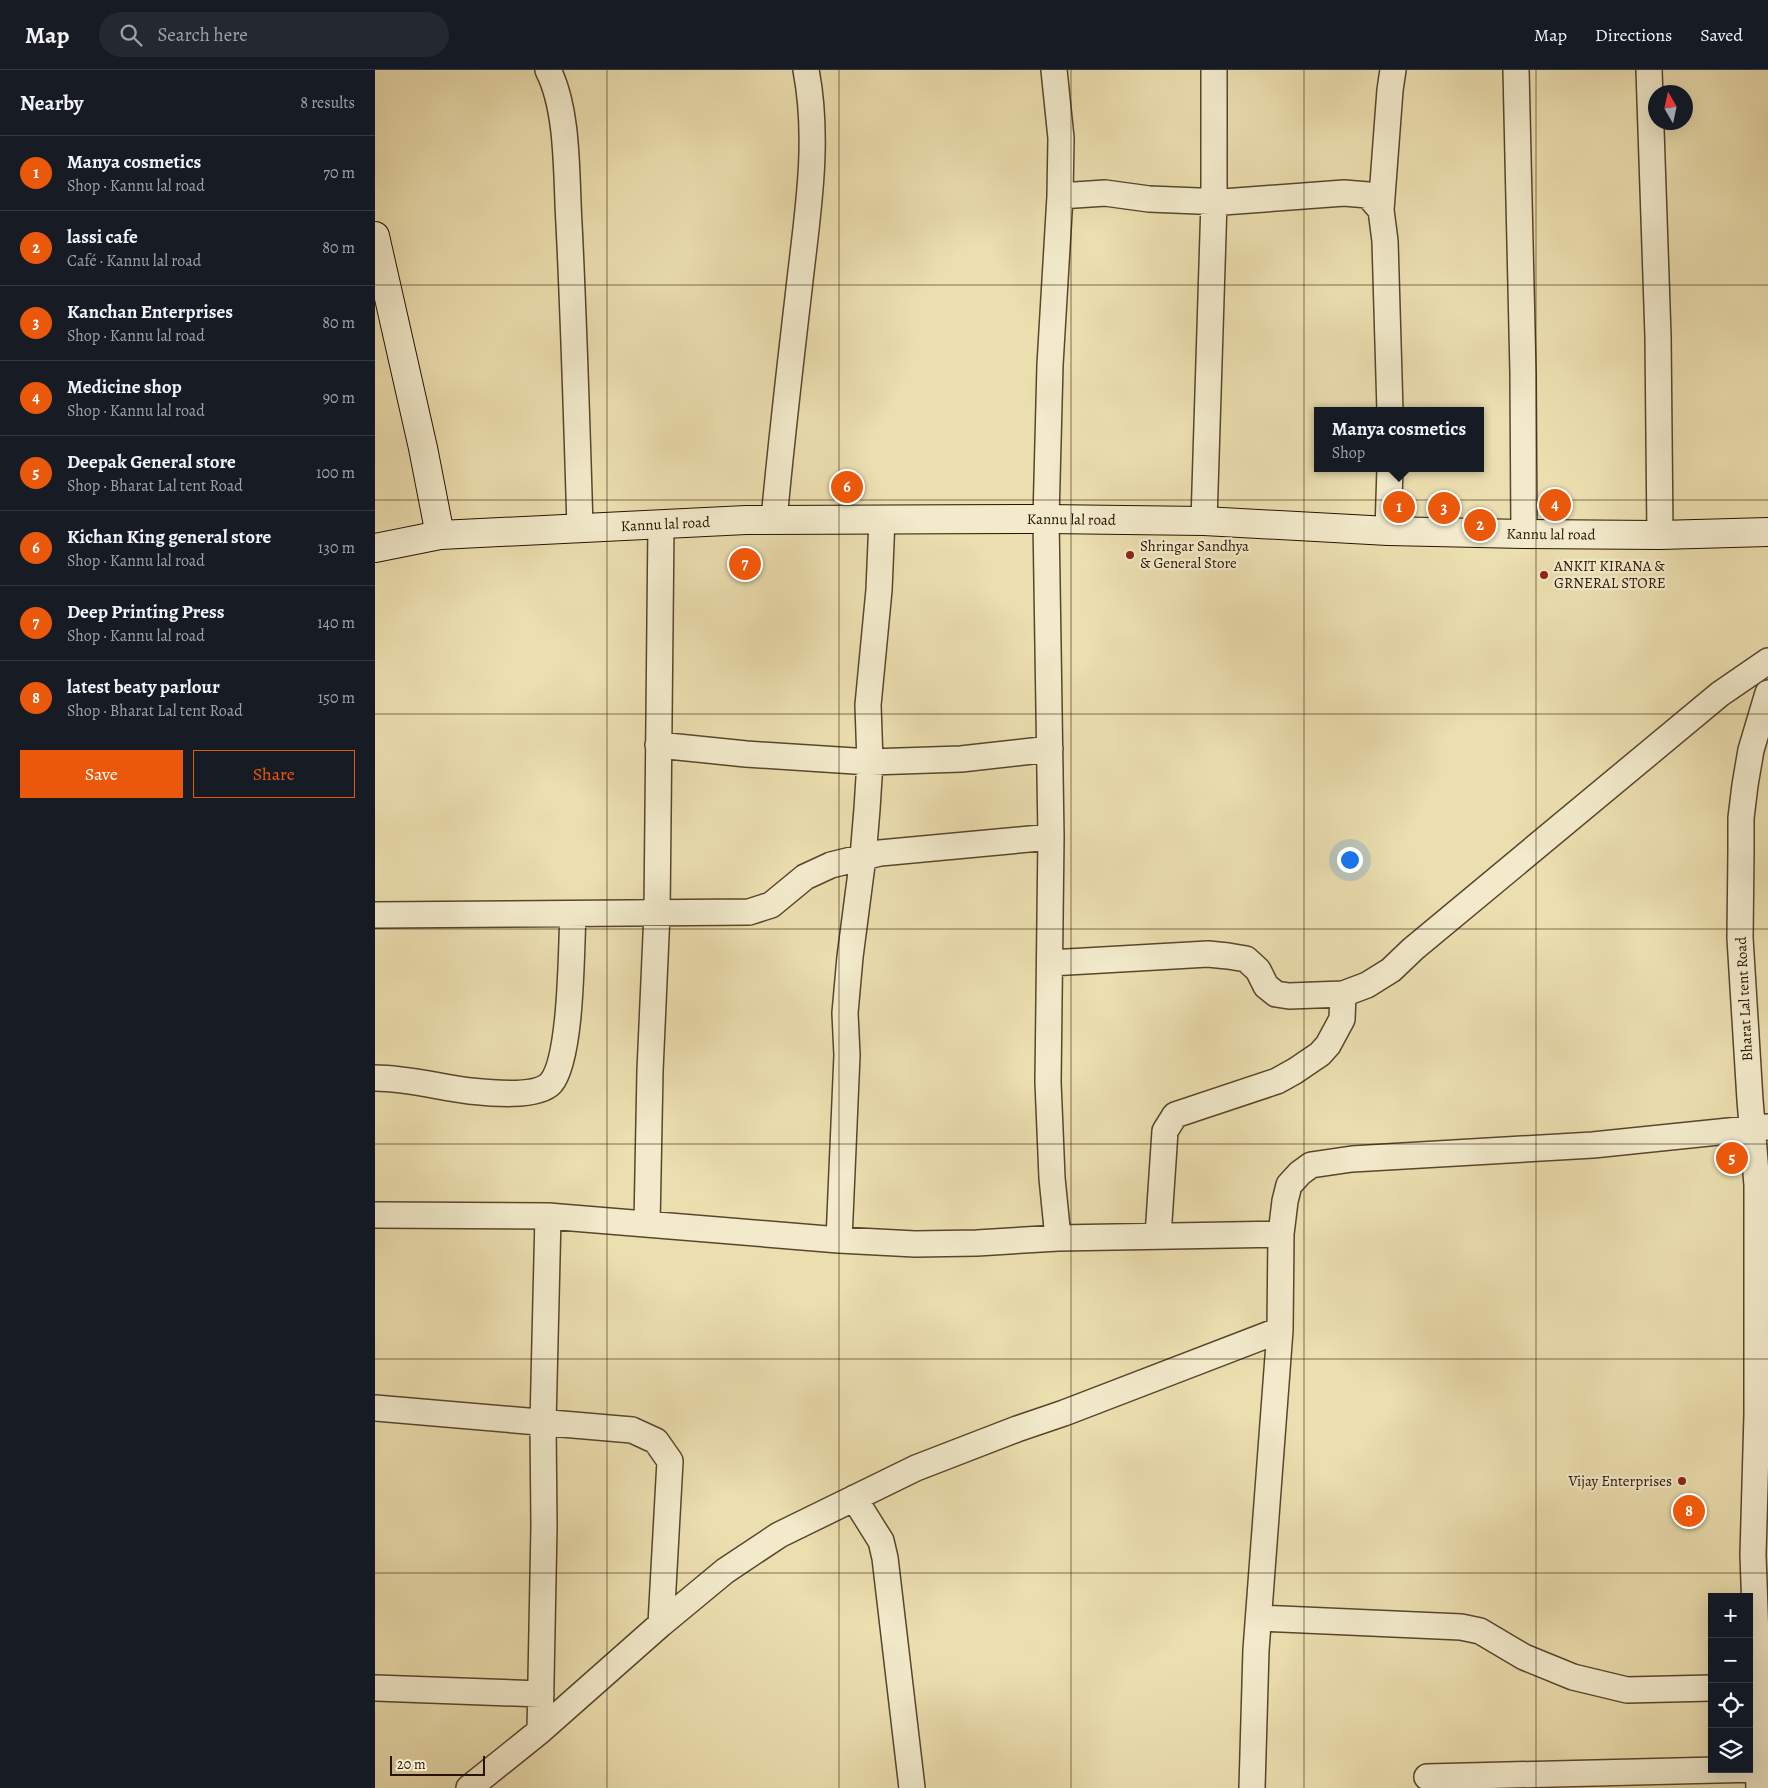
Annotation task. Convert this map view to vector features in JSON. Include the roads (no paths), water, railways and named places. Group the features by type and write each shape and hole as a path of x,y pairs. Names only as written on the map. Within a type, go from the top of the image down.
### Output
{"street":[{"path":"548,70 555,83 557,92 565,147 574,320 580,528"},
{"path":"774,520 811,192 813,155 806,70"},
{"path":"1054,70 1061,138 1060,196 1050,365 1046,519 1051,837 1048,1082 1058,1238"},
{"path":"1204,521 1214,202 1214,70"},
{"path":"1389,407 1385,241 1381,210 1393,70"},
{"path":"1516,70 1523,373 1524,534"},
{"path":"1649,70 1658,336 1660,535"},
{"path":"1060,196 1105,193 1149,199 1214,202 1344,193 1368,195 1381,210"},
{"path":"375,236 423,448 440,535"},
{"path":"1388,531 1390,472"},
{"path":"839,1240 847,1055 845,1013 863,857 870,762 868,705 879,590 882,519"},
{"name":"Kannu lal road","path":"375,548 440,535 774,520 1046,519 1204,521 1388,531 1524,534 1660,535 1768,532"},
{"path":"647,1224 650,1071 657,913 661,524"},
{"path":"1050,963 1208,954 1246,959 1258,970 1266,986 1275,994 1289,996 1343,994 1367,985 1391,970 1413,949 1720,694 1768,661"},
{"name":"Bharat Lal tent Road","path":"1759,1779 1753,1690 1761,1581 1757,1185 1760,1128 1740,938 1741,818 1751,750 1768,693"},
{"path":"658,745 870,762 961,759 1050,749"},
{"path":"375,914 749,912 771,905 805,877 831,865 863,857 880,853 1051,837"},
{"path":"375,1078 418,1082 480,1092 511,1093 532,1093 551,1083 560,1065 567,1030 573,914"},
{"path":"1158,1236 1165,1130 1175,1115 1277,1081 1320,1054 1328,1045 1341,1019 1343,994"},
{"path":"1252,1788 1254,1695 1280,1330 1281,1234 1289,1185 1311,1165 1351,1159 1593,1145 1760,1128"},
{"path":"375,1215 548,1216 839,1240 915,1244 977,1243 1058,1238 1281,1234"},
{"path":"540,1731 545,1526 543,1423 548,1216"},
{"path":"469,1788 540,1731 661,1624 725,1571 779,1535 916,1468 1280,1330"},
{"path":"375,1408 632,1430 656,1441 670,1461 661,1624"},
{"path":"854,1498 881,1541 885,1558 912,1788"},
{"path":"1259,1618 1461,1627 1480,1631 1524,1657 1573,1677 1627,1690 1708,1688"},
{"path":"375,1688 541,1694"},
{"path":"1427,1777 1759,1779"}],"place":[{"name":"Kichan King general store","path":"847,487"},
{"name":"Medicine shop","path":"1555,505"},
{"name":"Manya cosmetics","path":"1399,507"},
{"name":"Kanchan Enterprises","path":"1444,508"},
{"name":"lassi cafe","path":"1480,525"},
{"name":"Shringar Sandhya & General Store","path":"1130,555"},
{"name":"Deep Printing Press","path":"745,564"},
{"name":"ANKIT KIRANA & GRNERAL STORE","path":"1544,575"},
{"name":"Deepak General store","path":"1732,1158"},
{"name":"Vijay Enterprises","path":"1682,1481"},
{"name":"latest beaty parlour","path":"1689,1511"}]}
